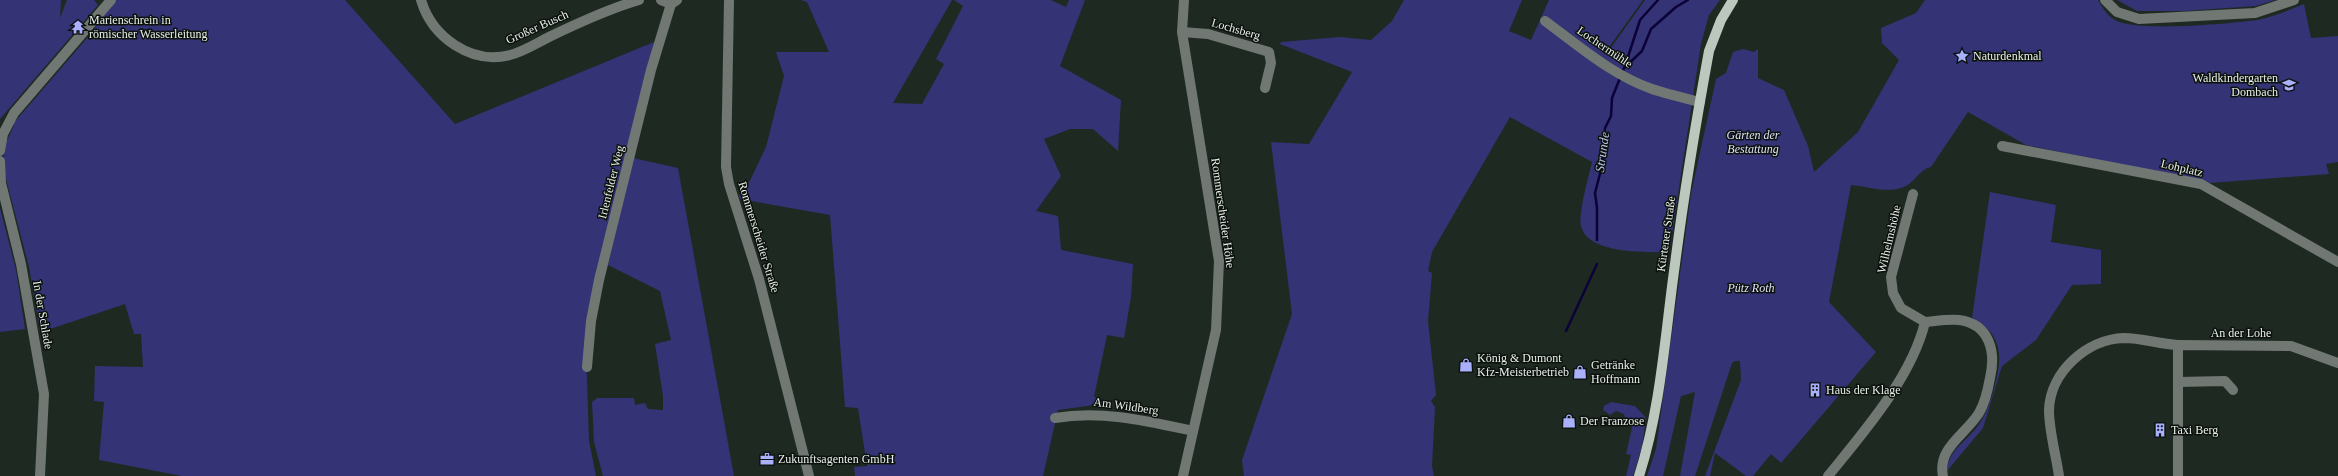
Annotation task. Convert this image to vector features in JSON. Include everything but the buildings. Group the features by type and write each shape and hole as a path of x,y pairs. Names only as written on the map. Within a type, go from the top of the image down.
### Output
{"main road":[{"name":"Kürtener Straße","path":"1639,476 1650,443 1659,395 1675,264 1709,51 1721,20 1733,0"}],"street":[{"path":"0,151 3,134 14,113 111,0"},
{"name":"Großer Busch","path":"421,0 425,13 432,24 456,48 480,56 510,55 576,24 639,0"},
{"name":"Irlenfelder Weg","path":"587,367 591,321 599,280 651,70 674,2 661,0"},
{"name":"Rommerscheider Straße","path":"729,0 725,134 726,167 732,192 759,279 810,476"},
{"name":"Rommerscheider Höhe","path":"1182,476 1216,330 1219,261 1182,32 1184,0"},
{"path":"2105,0 2117,12 2139,19 2255,13 2294,0"},
{"name":"Lochermühle","path":"1545,21 1604,64 1627,77 1651,88 1700,102"},
{"name":"Lochsberg","path":"1182,32 1208,34 1269,52 1271,64 1265,88"},
{"name":"Lohplatz","path":"2002,146 2201,184 2338,262"},
{"name":"In der Schlade","path":"0,161 2,184 21,264 44,394 40,476"},
{"name":"Wilhelmshöhe","path":"1913,194 1891,277 1893,293 1901,308 1926,322"},
{"path":"1828,476 1862,433 1896,384 1914,354 1926,322 1958,320 1967,322 1978,328 1987,337 1994,356 1989,386 1979,413 1950,446 1941,465 1943,476"},
{"name":"An der Lohe","path":"2059,476 2049,409 2055,388 2064,370 2072,359 2096,345 2122,338 2140,338 2178,345 2291,346 2338,363"},
{"path":"2178,345 2178,476"},
{"path":"2178,382 2225,381 2233,390"},
{"name":"Am Wildberg","path":"1055,418 1078,414 1100,414 1193,431"}],"green space":[{"path":"0,0 61,0 60,18 67,0 94,0 98,5 0,119"},
{"path":"115,0 345,0 455,124 654,42 586,348 589,441 596,476 182,476 99,460 104,402 94,401 95,366 143,367 141,334 134,334 125,304 44,331 40,331 29,267 4,171 4,147 14,125 12,125 88,37"},
{"path":"801,0 952,0 893,103 922,104 944,64 936,59 963,6 954,0 1051,0 1066,7 1069,0 1085,0 1060,66 1121,100 1118,151 1093,129 1070,129 1044,139 1061,176 1036,211 1058,216 1061,250 1133,264 1131,297 1124,338 1107,335 1094,397 1109,403 1058,410 1043,476 855,476 854,467 867,466 858,408 845,407 830,215 740,199 739,195 745,191 766,147 784,76 776,52 829,52 807,2"},
{"path":"1404,0 1522,0 1509,31 1531,40 1549,0 1643,0 1607,50 1608,52 1645,0 1720,0 1709,15 1701,44 1669,253 1619,250 1594,242 1586,235 1581,226 1580,220 1584,194 1592,162 1510,117 1432,252 1428,271 1432,273 1428,321 1436,395 1431,401 1435,407 1432,466 1434,476 1244,476 1242,460 1292,314 1271,142 1309,144 1352,72 1280,44 1281,42 1340,37 1371,40 1392,21"},
{"path":"1925,0 2098,0 2107,13 2119,22 2131,25 2148,26 2207,25 2257,20 2304,4 2311,38 2338,36 2338,162 2326,164 2329,174 2210,183 2026,145 1968,112 1931,167 1921,172 1903,188 1888,190 1851,185 1829,302 1876,352 1781,463 1771,454 1753,476 1746,476 1715,453 1710,476 1705,476 1741,380 1740,361 1735,361 1732,363 1695,476 1680,476 1695,392 1681,396 1663,476 1647,476 1656,449 1691,194 1716,79 1726,73 1733,52 1743,49 1754,52 1758,49 1758,78 1784,90 1808,146 1814,172 1858,132 1899,60 1882,43 1881,28 1916,13"},
{"path":"2117,0 2275,0 2256,6 2185,11 2137,11"},
{"path":"633,158 678,168 734,476 603,476 594,442 592,402 597,398 634,398 635,405 645,403 648,409 663,410 663,396 655,344 671,340 660,291 608,265"},
{"path":"1990,192 2056,205 2051,242 2101,250 2101,284 2072,285 2036,340 2002,366 1983,428 1947,471 1950,458 1954,452 1972,433 1983,418 1992,397 1998,374 1999,355 1995,338 1982,324 1972,318"},
{"path":"0,208 16,270 25,329 0,332"},
{"path":"1611,402 1635,406 1646,418 1642,447 1633,476 1626,476 1631,455 1626,454 1632,428 1626,421 1624,414 1616,411 1610,415 1603,410 1604,406"}],"waterway":[{"name":"Strunde","path":"1625,66 1640,20 1658,0"},
{"name":"Strunde","path":"1622,73 1624,68 1642,51 1651,29 1676,7 1688,0"},
{"name":"Strunde","path":"1597,240 1597,208 1595,193 1603,162 1605,128 1611,116 1612,98 1620,78"},
{"name":"Strunde","path":"1566,331 1597,264"}],"place":[{"name":"Marienschrein in römischer Wasserleitung","path":"78,27"},
{"name":"Naturdenkmal","path":"1962,56"},
{"name":"Waldkindergarten Dombach","path":"2289,85"},
{"name":"König & Dumont Kfz-Meisterbetrieb","path":"1466,365"},
{"name":"Getränke Hoffmann","path":"1580,372"},
{"name":"Haus der Klage","path":"1815,390"},
{"name":"Der Franzose","path":"1569,421"},
{"name":"Taxi Berg","path":"2160,430"},
{"name":"Zukunftsagenten GmbH","path":"767,459"}],"park label":[{"name":"Gärten der Bestattung","path":"1753,142"},
{"name":"Pütz Roth","path":"1751,288"}]}
